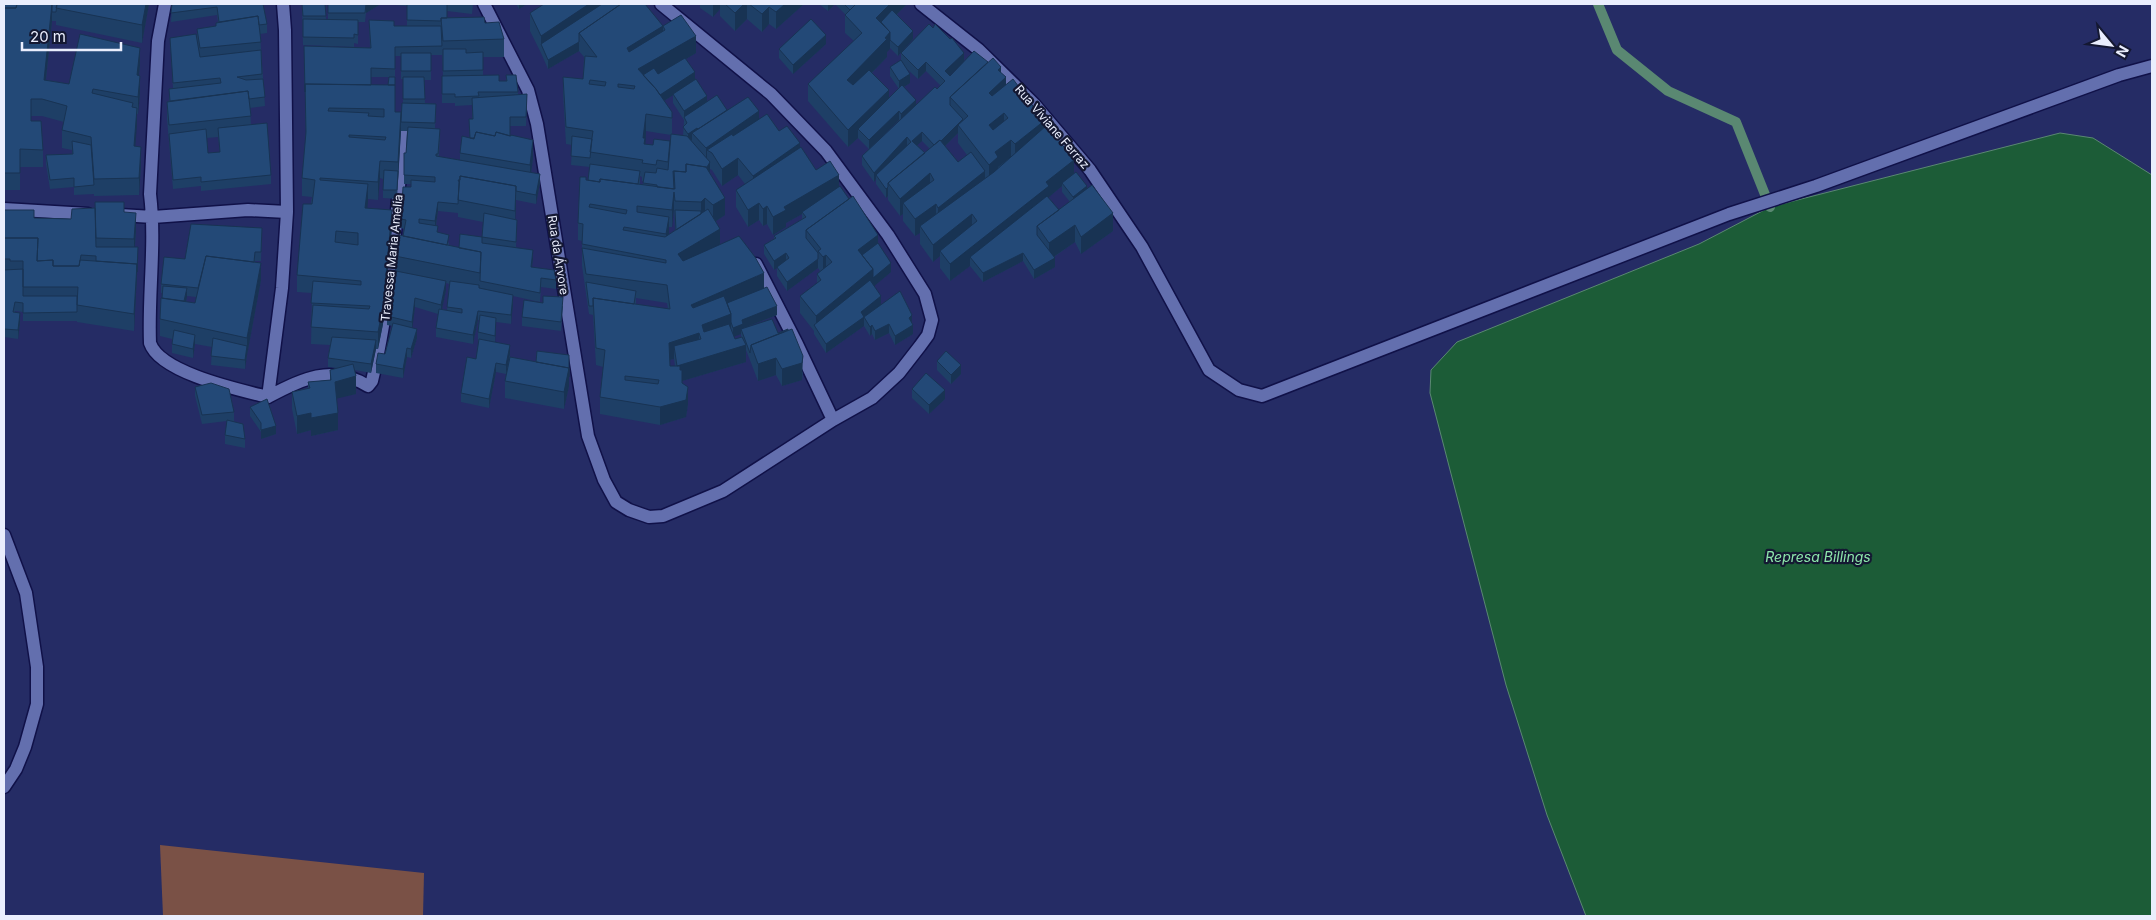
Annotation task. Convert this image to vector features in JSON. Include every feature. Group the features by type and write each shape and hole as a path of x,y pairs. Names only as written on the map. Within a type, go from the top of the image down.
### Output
{"street":[{"path":"165,4 158,41 150,184 153,217 153,251 149,324 152,350 163,360 187,372 213,382 268,397 282,288 288,212 283,4"},
{"name":"Rua da Árvore","path":"484,4 528,90 541,146 588,436 610,493 616,502 649,516 663,516 723,491 833,420"},
{"path":"661,4 771,94 826,151 888,235 925,294 932,320 928,335 899,373 872,398 833,420 755,262"},
{"name":"Rua Viviane Ferraz","path":"921,4 979,50 1034,104 1090,170 1142,247 1209,370 1238,390 1262,396 1729,214 1816,186 2119,75 2152,66"},
{"name":"Travessa Maria Amelia","path":"268,397 308,377 342,376 355,378 368,386 372,381 384,327 395,248 404,134"},
{"path":"4,209 153,217 248,210 288,212"},
{"path":"4,536 26,593 37,667 37,704 16,769 4,787"}],"shaded area":[{"path":"160,845 424,873 423,916 163,916"}],"water":[{"name":"Represa Billings","path":"2060,133 2093,138 2152,175 2152,916 1586,916 1547,815 1506,685 1430,393 1431,370 1457,342 1699,244 1770,207"}],"building":[{"path":"4,4 17,4 16,8 4,8"},
{"path":"17,4 52,4 44,80 69,84 80,34 140,48 137,75 140,76 138,97 93,89 92,93 133,103 132,107 137,108 134,146 141,147 139,178 94,179 91,137 62,130 67,106 42,99 31,99 31,121 41,121 43,150 20,149 20,173 4,173 4,8 16,8"},
{"path":"52,4 57,4 56,12 52,12"},
{"path":"57,4 146,4 142,25 56,8"},
{"path":"172,4 263,4 267,24 259,25 258,16 219,22 217,7 171,13"},
{"path":"302,4 325,4 326,16 303,16"},
{"path":"328,4 366,4 365,13 328,13"},
{"path":"407,4 447,4 447,18 441,18 441,21 407,20"},
{"path":"544,4 589,4 541,36 530,13"},
{"path":"602,4 621,4 579,33 579,42 548,60 541,44"},
{"path":"621,4 645,4 663,26 681,15 696,36 638,69 656,89 672,112 672,118 646,114 643,138 645,138 644,144 653,145 654,139 670,141 668,162 657,160 656,165 642,163 643,160 590,152 593,131 566,127 563,77 583,79 585,56 597,57 579,33","holes":["663,26 665,30 629,52 627,48","590,80 606,82 605,86 589,84","618,84 635,86 634,89 618,87"]},
{"path":"725,4 744,4 735,13"},
{"path":"749,4 785,4 776,12 769,7 762,14"},
{"path":"844,4 856,4 850,10"},
{"path":"856,4 890,4 876,18 890,32 885,38 887,39 847,80 853,85 869,70 889,90 848,130 808,84 862,33 845,15"},
{"path":"892,10 913,31 898,47 890,40 890,32 881,22"},
{"path":"258,16 261,42 200,48 197,29 216,26 216,23"},
{"path":"484,17 485,23 499,22 504,39 443,41 441,18"},
{"path":"303,19 358,20 358,35 354,34 354,38 303,37"},
{"path":"811,19 826,35 793,65 779,49"},
{"path":"369,20 394,21 394,26 441,26 442,46 395,47 395,69 371,68 371,85 305,84 305,92 304,46 371,48"},
{"path":"929,24 933,28 935,24 950,39 952,38 964,53 945,71 950,76 974,51 988,62 950,97 950,105 963,119 941,141 934,145 922,132 912,141 925,153 888,183 886,189 876,175 911,142 907,137 874,173 862,156 935,87 937,89 945,81 926,62 918,70 901,53"},
{"path":"196,34 200,57 261,50 262,74 237,77 246,80 263,79 265,97 249,99 248,91 170,101 169,89 221,83 220,78 173,83 170,38"},
{"path":"443,49 466,49 466,53 483,52 483,70 443,71"},
{"path":"401,53 431,53 431,71 401,71"},
{"path":"685,58 695,72 660,95 643,75 654,68 658,74"},
{"path":"993,58 1001,67 998,70 1006,77 989,93 992,96 1013,79 1044,121 1015,144 1011,140 995,152 998,157 989,165 958,125 968,116 950,97","holes":["1004,113 1008,118 993,130 989,125"]},
{"path":"901,60 910,74 899,81 890,67"},
{"path":"499,75 499,81 507,81 506,75 516,75 518,92 478,92 479,96 455,97 455,94 442,94 442,76"},
{"path":"389,77 395,77 395,85 388,85"},
{"path":"403,77 424,77 425,99 403,99"},
{"path":"696,79 707,96 684,111 673,94"},
{"path":"305,84 395,85 395,112 401,112 398,162 380,161 378,182 320,178 320,180 368,184 365,208 392,210 383,307 378,332 311,327 313,305 369,309 370,306 311,303 313,281 361,285 361,281 297,275 303,204 312,204 315,180 302,178 306,132","holes":["329,108 384,109 384,117 368,116 369,113 328,111","349,135 386,137 385,140 349,137","336,231 358,233 358,245 335,242"]},
{"path":"902,85 916,100 901,114 899,111 869,140 858,129"},
{"path":"248,91 251,116 169,125 167,102"},
{"path":"527,94 526,117 510,117 510,136 496,132 495,136 476,132 474,138 470,138 469,119 473,119 472,98"},
{"path":"717,95 727,110 688,134 683,127 687,123 684,117"},
{"path":"748,97 759,111 706,148 692,133"},
{"path":"402,103 436,104 435,123 401,122"},
{"path":"767,114 779,131 787,126 800,143 753,176 738,158 722,169 712,153 707,150"},
{"path":"267,123 271,175 201,182 201,177 173,180 169,134 206,129 208,153 220,152 218,128"},
{"path":"1047,125 1074,160 1046,182 1049,186 950,264 940,251 977,221 972,214 933,245 920,226 994,172"},
{"path":"408,127 440,129 438,154 436,156 540,174 536,195 516,191 516,186 460,176 460,180 458,180 458,204 438,202 435,221 419,219 419,223 438,226 437,232 449,235 447,245 403,236 406,220 401,219 403,187 411,187 411,180 435,182 435,177 404,175 404,153 406,153"},
{"path":"476,132 495,136 496,132 533,140 530,165 460,153 462,136 474,139"},
{"path":"671,134 687,136 710,162 707,167 686,164 686,172 673,171 674,189 643,183 645,172 656,173 657,168 668,170"},
{"path":"572,136 592,139 590,158 571,156"},
{"path":"940,140 958,162 971,152 985,171 938,208 936,204 915,219 903,203 934,180 930,173 900,199 888,183"},
{"path":"72,141 91,145 94,185 74,187 74,178 50,180 46,155 73,154"},
{"path":"801,147 816,170 830,161 839,175 784,207 786,210 773,217 767,206 763,209 759,203 748,210 736,190"},
{"path":"590,164 640,171 638,184 600,179 600,182 588,180"},
{"path":"686,164 706,167 725,198 713,205 705,198 701,202 675,201 674,192 672,210 637,206 637,212 669,217 666,234 624,227 623,230 665,237 708,209 720,229 678,254 683,261 739,236 755,257 764,273 691,305 693,308 724,296 731,314 702,325 704,332 729,324 735,339 742,337 746,345 677,366 680,366 680,370 682,370 682,383 688,387 686,400 660,407 600,397 605,350 596,348 593,298 670,309 667,285 586,274 582,248 666,263 666,260 582,244 583,224 578,223 580,177 600,182 600,179 675,189 674,171 686,172","holes":["590,204 627,210 626,214 589,207","699,333 701,339 674,346 677,366 670,366 669,343","625,376 659,380 658,384 625,380"]},
{"path":"384,170 398,171 397,190 383,190"},
{"path":"1076,172 1087,186 1073,197 1062,183"},
{"path":"460,176 516,186 515,211 458,200"},
{"path":"1092,185 1113,213 1081,237 1075,225 1049,243 1037,226"},
{"path":"840,186 849,199 806,230 806,238 818,253 818,259 787,282 777,267 789,258 786,253 774,261 764,245 776,238 774,236 806,217 802,212"},
{"path":"853,196 878,235 858,250 873,269 816,316 800,296 821,280 817,274 832,262 826,255 823,257 818,251 821,249 806,230"},
{"path":"1047,196 1059,210 1037,226 1037,235 1055,258 1034,270 1023,253 983,273 970,257"},
{"path":"95,202 124,202 124,212 136,213 134,239 96,238"},
{"path":"95,208 96,247 138,247 137,272 137,264 96,261 96,256 81,255 79,266 53,266 53,260 37,261 38,238 4,238 4,210 34,210 34,218 71,219 72,209"},
{"path":"675,210 701,211 701,214 676,230"},
{"path":"484,213 517,220 516,242 482,237"},
{"path":"191,224 262,228 261,252 255,252 254,262 206,256 198,288 161,284 164,257 185,259"},
{"path":"460,234 482,237 482,243 533,250 531,267 554,270 556,280 541,278 540,293 480,281 481,252 459,248"},
{"path":"399,235 481,252 480,273 395,256"},
{"path":"4,238 38,238 37,261 53,260 53,266 79,266 80,260 137,264 134,314 77,305 78,287 23,287 23,261 4,259"},
{"path":"878,243 891,263 873,278 873,269 862,255"},
{"path":"206,256 261,263 247,338 160,319 161,298 195,303"},
{"path":"23,269 23,296 77,296 77,312 23,313 23,303 15,302 13,312 20,313 18,330 4,329 4,270"},
{"path":"396,271 446,281 441,305 415,298 412,322 387,316"},
{"path":"870,280 881,296 861,312 864,317 826,344 814,325"},
{"path":"450,281 479,285 479,288 513,295 511,315 478,311 473,335 436,328 439,309 462,313 462,309 447,307"},
{"path":"586,282 636,291 634,304 593,298 593,306 589,306"},
{"path":"163,286 187,288 184,301 162,298"},
{"path":"767,287 777,306 742,320 743,324 733,328 727,303"},
{"path":"900,291 912,315 909,318 913,325 895,336 889,324 875,331 864,317"},
{"path":"543,296 563,297 561,322 522,317 524,300 543,303"},
{"path":"480,315 496,318 495,336 478,332"},
{"path":"772,319 778,333 788,330 751,345 750,353 741,329"},
{"path":"393,323 417,329 411,349 407,348 403,369 376,364 378,353 385,354"},
{"path":"792,329 803,356 802,363 782,369 776,358 758,364 751,345"},
{"path":"174,330 195,335 193,349 172,344"},
{"path":"332,337 376,340 371,364 328,358"},
{"path":"213,338 247,346 245,360 211,356"},
{"path":"479,339 510,345 506,365 496,363 489,399 461,393 467,357 476,359"},
{"path":"537,351 569,355 569,368 536,362"},
{"path":"946,351 961,365 951,375 937,361"},
{"path":"510,357 569,368 564,392 505,381"},
{"path":"353,364 356,376 335,382 338,413 311,418 311,413 297,416 292,392 310,388 308,382 331,380 330,370"},
{"path":"926,373 945,390 929,405 912,389"},
{"path":"211,383 229,389 234,412 202,415 195,387"},
{"path":"267,399 276,426 261,430 261,423 250,407"},
{"path":"227,420 243,424 245,439 225,435"}],"waterway":[{"path":"1598,4 1617,50 1668,91 1736,122 1770,207"}]}
